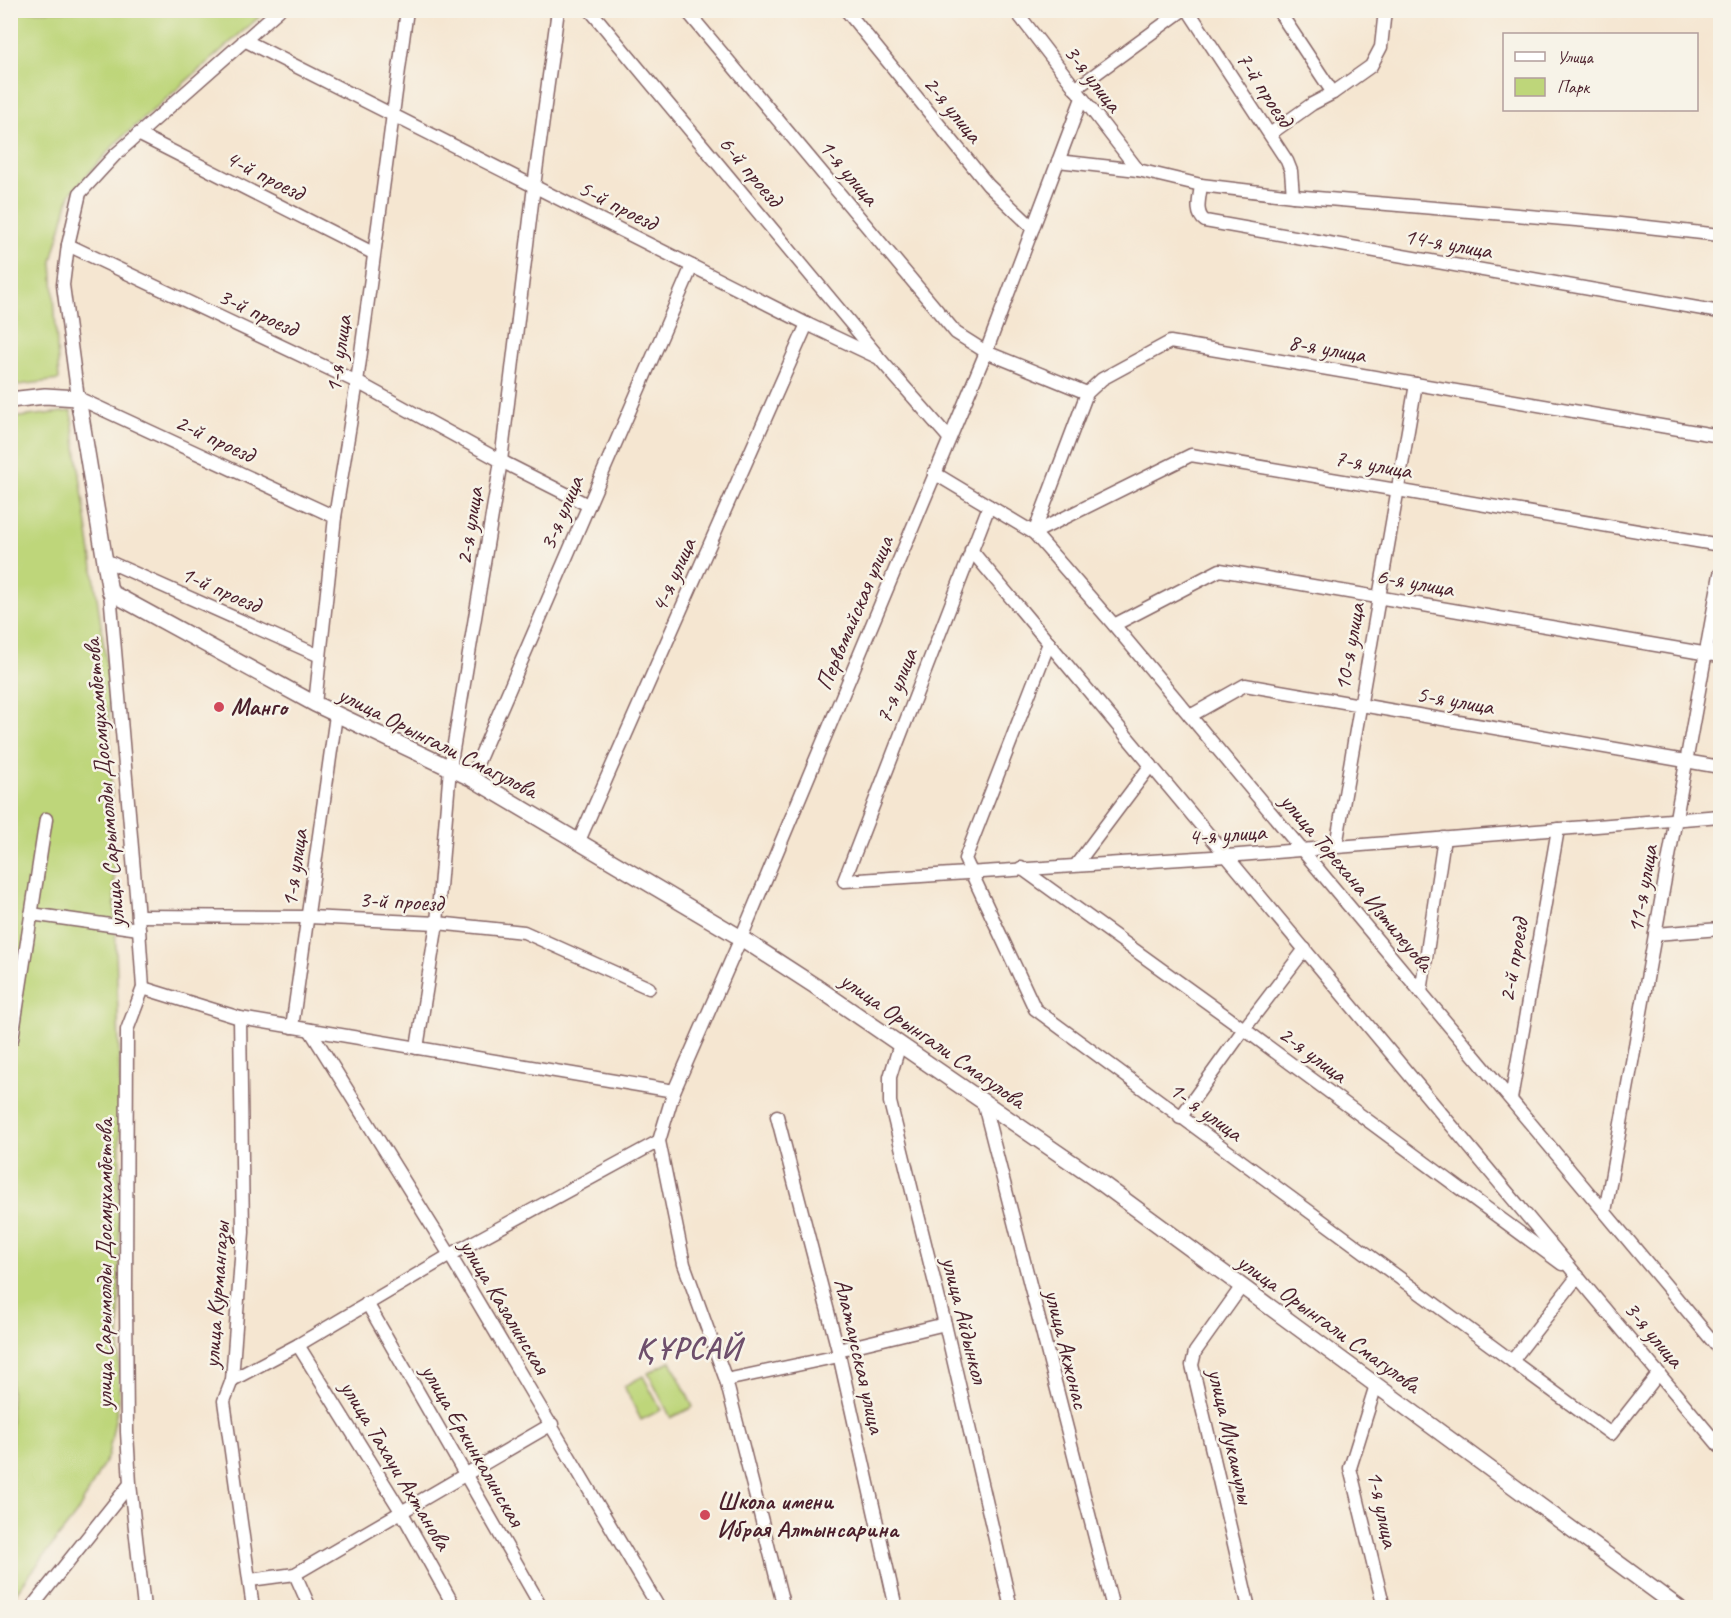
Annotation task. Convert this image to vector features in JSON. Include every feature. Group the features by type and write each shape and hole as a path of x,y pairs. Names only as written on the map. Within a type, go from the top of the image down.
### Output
{"main road":[{"path":"10,400 45,396 78,398"},
{"name":"улица Сарымолды Досмухамбетова","path":"78,398 110,592"},
{"name":"улица Орынгали Смагулова","path":"110,592 336,715 471,778 741,938 1100,1182 1679,1608"}],"street":[{"name":"улица Сарымолды Досмухамбетова","path":"78,398 63,285 68,245 80,193 115,155 279,10"},
{"name":"1-я улица","path":"315,704 335,517 357,382 407,10"},
{"name":"2-я улица","path":"417,1048 437,923 450,768 501,461 558,10"},
{"name":"6-й проезд","path":"590,10 879,358"},
{"name":"1-я улица","path":"686,10 956,333 986,352 1087,393"},
{"name":"2-я улица","path":"846,10 988,185 1033,228"},
{"name":"3-я улица","path":"1015,10 1138,170"},
{"path":"1078,94 1183,10"},
{"name":"7-й проезд","path":"1188,10 1287,161 1291,171 1293,196"},
{"path":"1278,10 1333,93"},
{"path":"1270,134 1371,66 1381,47 1385,10"},
{"name":"5-й проезд","path":"244,40 807,324 879,358 949,438"},
{"name":"Первомайская улица","path":"659,1141 674,1091 741,938 986,352 1058,161 1078,94"},
{"name":"4-й проезд","path":"138,134 373,253"},
{"path":"1058,161 1138,170 1202,185 1293,196 1611,223 1720,235"},
{"name":"14-я улица","path":"1202,185 1198,211 1205,221 1720,312"},
{"name":"3-й проезд","path":"68,245 357,382 501,461 588,505"},
{"name":"3-я улица","path":"471,778 692,266"},
{"name":"4-я улица","path":"578,843 807,324"},
{"name":"8-я улица","path":"1087,393 1102,379 1170,342 1720,436"},
{"name":"10-я улица","path":"1336,846 1416,384"},
{"path":"1034,533 1087,393"},
{"name":"2-й проезд","path":"78,398 335,517"},
{"name":"7-я улица","path":"1034,533 1191,455 1720,545"},
{"name":"улица Торехана Изтилеуова","path":"934,473 1034,533 1114,625 1720,1350"},
{"name":"7-я улица","path":"843,881 989,506"},
{"path":"971,550 1578,1276 1512,1361"},
{"name":"1-й проезд","path":"105,560 320,656"},
{"name":"6-я улица","path":"1114,625 1220,570 1720,656"},
{"name":"11-я улица","path":"1605,1212 1720,574"},
{"name":"улица Сарымолды Досмухамбетова","path":"110,592 138,916 142,988 128,1030 126,1294 127,1432 130,1484 144,1608"},
{"name":"1- я улица","path":"1049,643 965,859 1035,1009 1611,1434 1659,1373"},
{"name":"5-я улица","path":"1190,716 1245,685 1720,767"},
{"name":"1-я улица","path":"292,1027 336,715"},
{"path":"1076,865 1151,765"},
{"name":"4-я улица","path":"843,881 1227,855 1720,816"},
{"path":"12,1039 46,819"},
{"name":"2-й проезд","path":"1511,1099 1558,829"},
{"path":"1421,992 1444,838"},
{"name":"2-я улица","path":"1021,868 1244,1029 1578,1276"},
{"path":"32,914 139,930"},
{"name":"3-й проезд","path":"138,916 309,917 437,923 524,932 649,988"},
{"path":"1655,934 1720,929"},
{"path":"1180,1118 1305,949"},
{"path":"142,988 240,1018 674,1091"},
{"name":"улица Курмангазы","path":"240,1018 243,1232 232,1380 224,1401 253,1608"},
{"name":"улица Казалинская","path":"310,1030 450,1255 659,1608"},
{"name":"улица Айдынкол","path":"900,1044 890,1077 890,1102 945,1324 1011,1608"},
{"name":"улица Акжонас","path":"983,1101 1113,1608"},
{"name":"Алатаусская улица","path":"777,1116 839,1353 896,1608"},
{"path":"232,1380 298,1345 450,1255 659,1141 684,1264 726,1380 784,1608"},
{"name":"3-я улица","path":"1578,1276 1720,1447"},
{"name":"улица Мукашулы","path":"1242,1286 1196,1352 1192,1365 1249,1608"},
{"name":"улица Еркинкалинская","path":"367,1303 542,1608"},
{"path":"726,1380 839,1353 945,1324"},
{"name":"улица Тахауи Ахтанова","path":"298,1345 401,1511 455,1608"},
{"name":"1-я улица","path":"1376,1385 1350,1468 1384,1608"},
{"path":"250,1580 295,1574 552,1424"},
{"path":"31,1608 130,1484"},
{"path":"295,1574 310,1608"}],"green space":[{"path":"10,11 266,11 118,141 70,194 52,261 59,380 11,386"},
{"path":"71,411 108,675 120,1083 119,1400 108,1456 77,1513 11,1599 11,418"},
{"path":"671,1361 693,1407 671,1418 648,1373"},
{"path":"643,1376 661,1410 641,1420 624,1386"}],"place":[{"name":"Манго","path":"219,707"},
{"name":"Школа имени Ибрая Алтынсарина","path":"705,1515"}],"district":[{"name":"ҚҰРСАЙ","path":"689,1348"}]}
